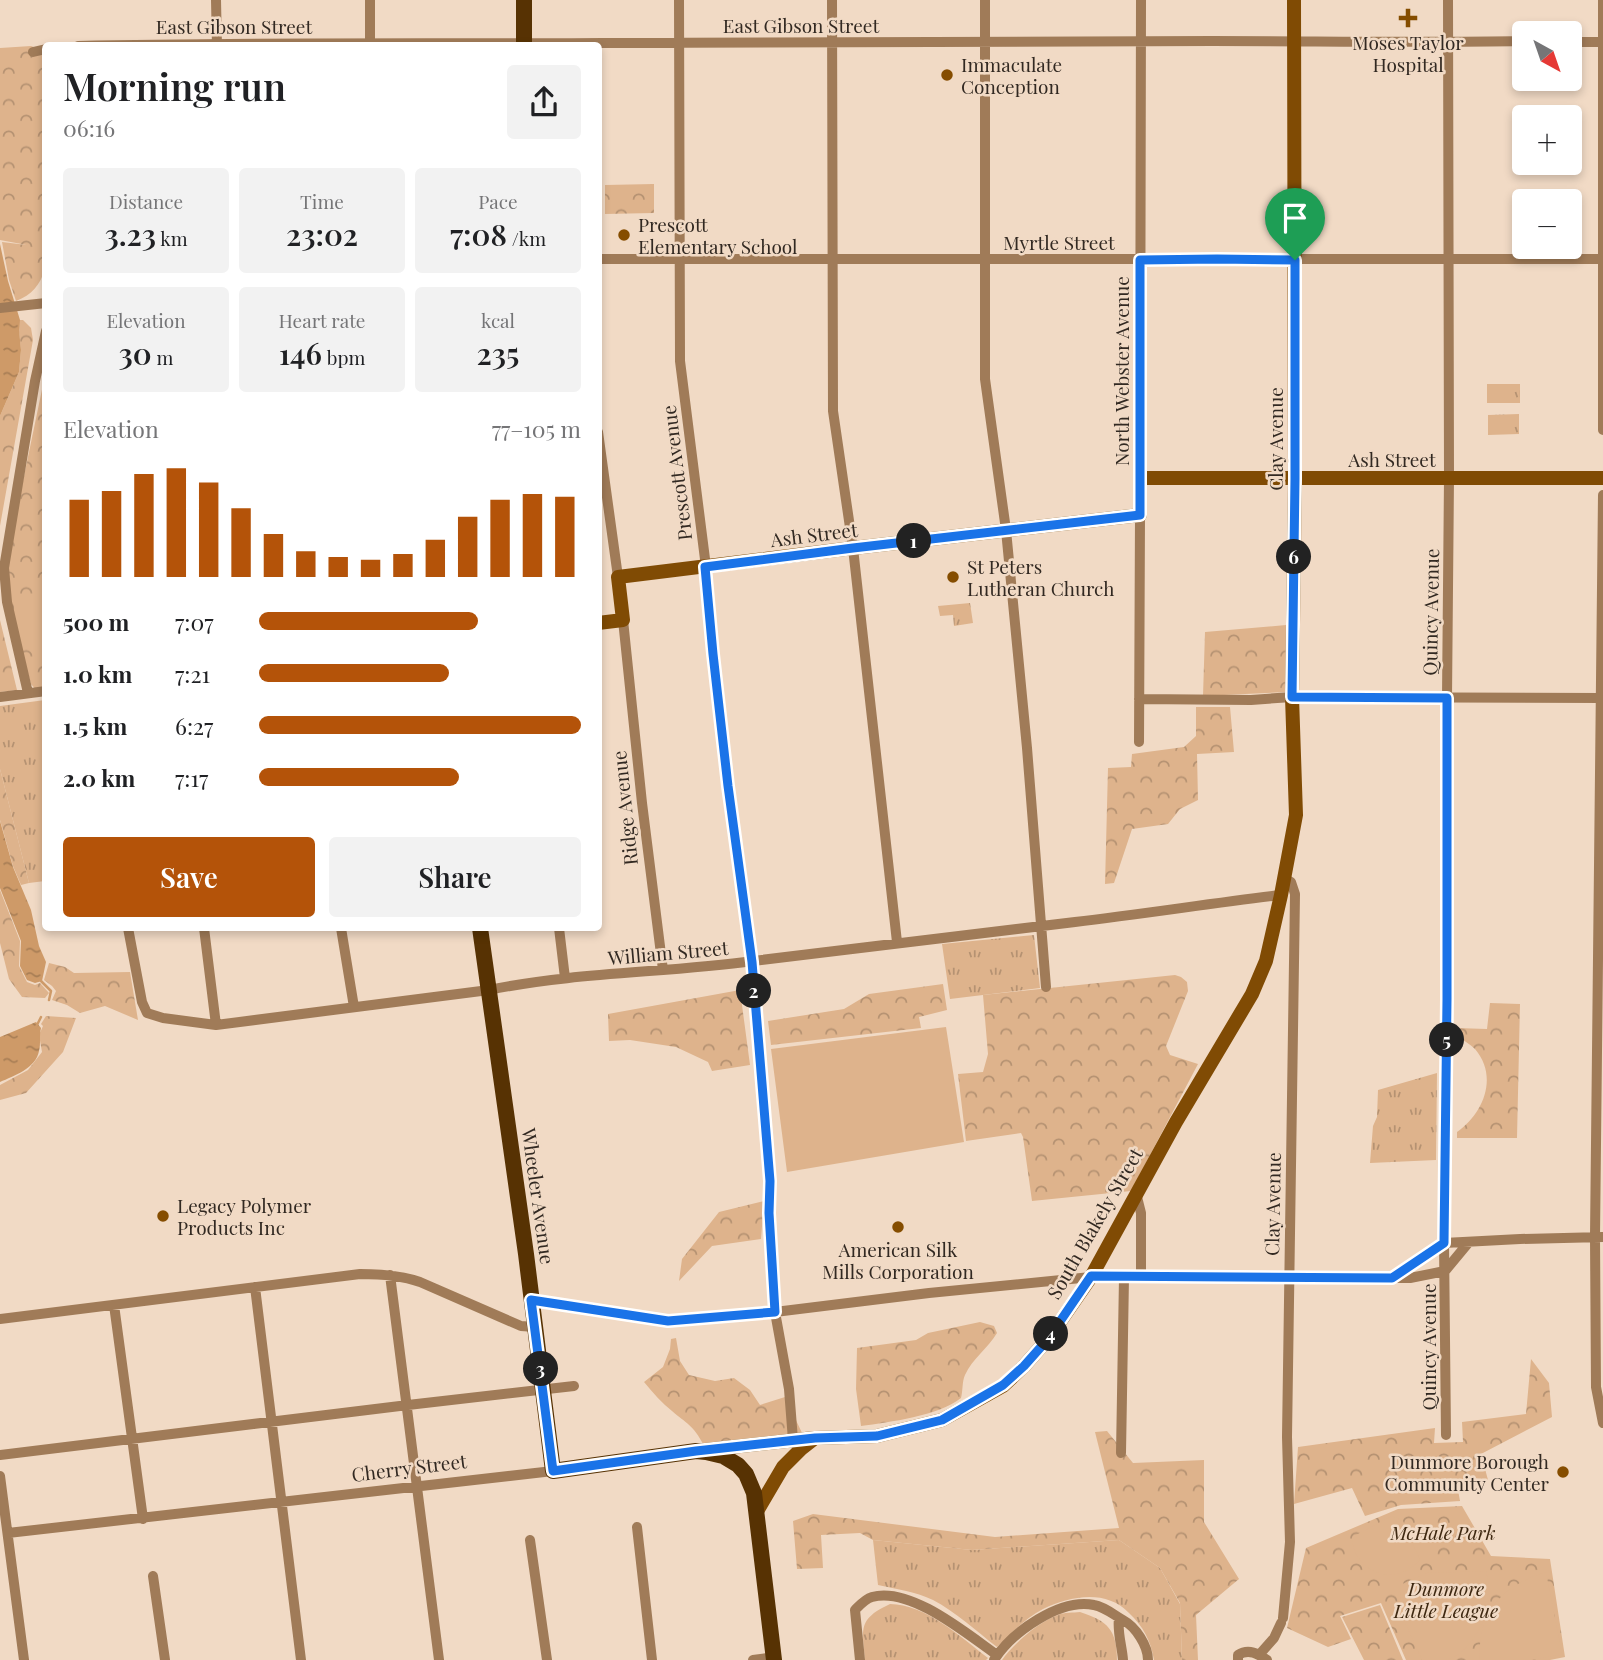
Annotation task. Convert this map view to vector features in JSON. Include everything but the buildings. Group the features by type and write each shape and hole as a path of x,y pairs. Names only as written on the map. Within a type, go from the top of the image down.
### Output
{"main road":[{"path":"524,0 524,42"},
{"name":"Clay Avenue","path":"1281,895 1296,815 1292,697 1295,479 1294,0"},
{"name":"Ash Street","path":"1140,478 1603,478"},
{"name":"North Webster Avenue","path":"1140,478 1140,515"},
{"name":"Ash Street","path":"618,577 1140,515"},
{"name":"Ridge Avenue","path":"618,577 623,620"},
{"path":"602,623 623,620"},
{"name":"South Blakely Street","path":"815,1438 877,1436 942,1420 1003,1385 1048,1339 1091,1276 1252,994 1266,961 1281,895"},
{"name":"Wheeler Avenue","path":"480,931 553,1471"},
{"path":"756,1513 783,1466 815,1438"},
{"name":"Cherry Street","path":"553,1471 815,1438"},
{"path":"696,1451 723,1456 733,1461 743,1469 754,1493 774,1659"}],"street":[{"path":"216,0 217,42"},
{"path":"370,0 370,42"},
{"name":"Prescott Avenue","path":"679,0 680,361 727,773 752,962 770,1181 769,1213 775,1312 789,1390 793,1440"},
{"path":"832,0 833,411 853,548 897,942"},
{"path":"985,0 985,379 1006,530 1046,987"},
{"name":"North Webster Avenue","path":"1140,478 1141,0"},
{"name":"Quincy Avenue","path":"1446,1435 1444,1243 1449,478 1448,0"},
{"path":"1603,0 1603,430"},
{"name":"East Gibson Street","path":"602,43 1512,41"},
{"path":"1582,42 1603,42"},
{"path":"33,52 42,50"},
{"name":"Myrtle Street","path":"602,259 1603,259"},
{"path":"0,309 42,303"},
{"path":"28,693 7,601 4,568 42,351"},
{"name":"Ridge Avenue","path":"602,461 618,577"},
{"path":"1603,495 1596,1387 1603,1423"},
{"name":"North Webster Avenue","path":"1139,742 1140,515"},
{"name":"Ridge Avenue","path":"623,620 663,970"},
{"path":"0,697 42,691"},
{"path":"1139,699 1251,701 1292,697 1602,698"},
{"name":"Clay Avenue","path":"1263,1658 1282,1620 1290,1542 1287,1437 1295,894 1292,883 1284,878"},
{"name":"William Street","path":"129,931 144,1009 150,1015 163,1018 216,1025 489,990 526,982 752,962 1281,895"},
{"path":"204,931 216,1025"},
{"path":"342,931 354,1006"},
{"path":"559,931 565,978"},
{"path":"1136,1193 1141,1213 1142,1277"},
{"path":"1392,1278 1444,1243 1599,1237"},
{"path":"531,1300 668,1321 775,1312 1091,1276 1410,1278 1445,1271 1469,1242"},
{"path":"0,1319 360,1274 390,1275 420,1282 521,1326 535,1327"},
{"path":"390,1275 439,1660"},
{"path":"1121,1453 1124,1278"},
{"path":"255,1287 301,1660"},
{"path":"114,1305 144,1519"},
{"path":"0,1455 574,1386"},
{"name":"Cherry Street","path":"8,1534 553,1471"},
{"path":"0,1476 24,1660"},
{"path":"637,1527 652,1660"},
{"path":"530,1540 547,1660"},
{"path":"153,1576 165,1660"},
{"path":"860,1660 855,1610 872,1596 898,1596 944,1617 995,1657 1015,1637 1060,1608 1093,1605 1107,1610 1127,1623 1145,1646 1147,1660"},
{"path":"1119,1618 1123,1660"},
{"path":"1238,1659 1242,1652 1251,1651 1263,1658"},
{"path":"753,1660 774,1659"}],"green space":[{"path":"31,46 42,50 42,277 35,289 16,301 2,242 27,245 0,240 0,48"},
{"path":"654,184 654,213 605,214 605,185"},
{"path":"20,320 31,328 33,340 0,526 0,416 19,372"},
{"path":"1487,384 1520,384 1520,403 1487,403"},
{"path":"42,389 42,690 37,691 31,684 9,608 7,558"},
{"path":"1519,414 1519,434 1488,435 1488,415"},
{"path":"14,602 42,602 42,662 21,638"},
{"path":"970,603 973,623 954,626 953,615 940,616 938,606"},
{"path":"0,620 17,690 0,692"},
{"path":"1286,625 1286,692 1203,696 1205,632"},
{"path":"42,700 42,881 29,883 0,769 0,706"},
{"path":"1196,707 1230,707 1234,752 1197,754 1198,800 1180,809 1168,824 1132,829 1114,883 1105,884 1108,768 1131,767 1132,754 1184,747 1196,736"},
{"path":"0,769 29,883 21,885 0,820"},
{"path":"0,890 20,941 19,966 27,982 35,985 40,983 49,993 45,998 22,997 9,979 0,943"},
{"path":"1034,935 1040,988 950,999 942,944"},
{"path":"49,963 65,967 74,973 130,972 138,1020 105,1006 80,1013 52,1000 56,991 44,980"},
{"path":"1175,975 1187,982 1188,991 1166,1046 1170,1055 1198,1064 1131,1191 1032,1201 1021,1133 966,1141 958,1074 983,1072 988,1054 983,995"},
{"path":"943,984 947,1010 919,1017 921,1028 771,1045 768,1021 844,1009 869,994"},
{"path":"740,990 750,1065 712,1071 708,1062 676,1047 630,1040 609,1041 608,1014"},
{"path":"1490,1003 1520,1004 1517,1138 1457,1138 1457,1132 1480,1105 1487,1083 1482,1060 1475,1049 1457,1036 1456,1028 1487,1029"},
{"path":"46,1016 76,1018 63,1052 26,1093 0,1100 0,1085 28,1070 42,1052 39,1035"},
{"path":"946,1027 964,1142 787,1172 771,1049"},
{"path":"1437,1073 1436,1160 1370,1163 1378,1090"},
{"path":"764,1201 761,1239 712,1246 679,1281 682,1259 719,1212"},
{"path":"980,1322 994,1326 997,1333 968,1369 961,1398 927,1414 861,1426 856,1389 857,1348 916,1340 928,1333"},
{"path":"676,1338 680,1361 689,1375 715,1381 734,1378 750,1390 760,1405 785,1397 803,1435 703,1444 693,1429 644,1382 663,1367 671,1339"},
{"path":"1531,1359 1549,1383 1552,1417 1481,1454 1488,1480 1458,1490 1460,1501 1401,1505 1365,1516 1352,1488 1294,1504 1298,1447 1435,1428 1434,1443 1463,1442 1462,1422 1526,1414"},
{"path":"1107,1431 1133,1463 1204,1460 1204,1522 1239,1579 1196,1615 1198,1660 1182,1660 1180,1603 1160,1568 1119,1540 972,1550 873,1540 860,1533 821,1535 823,1568 797,1569 793,1521 813,1514 995,1537 1119,1528 1095,1432"},
{"name":"Dunmore Little League","path":"1462,1506 1491,1556 1550,1559 1565,1657 1550,1660 1406,1660 1381,1603 1340,1616 1351,1639 1328,1647 1287,1628 1306,1548 1398,1509"},
{"path":"1392,1516 1403,1521 1420,1560 1411,1568 1391,1575 1367,1567 1356,1554 1352,1537"},
{"path":"873,1540 972,1550 1119,1540 1160,1568 1180,1604 1182,1660 1154,1660 1146,1634 1134,1618 1110,1600 1087,1597 1043,1609 997,1647 933,1600 878,1585"},
{"path":"1486,1571 1489,1599 1485,1617 1469,1645 1445,1660 1422,1660 1402,1616 1400,1585 1427,1573"},
{"path":"1546,1572 1562,1654 1532,1660 1480,1660 1483,1628 1495,1603 1517,1585"},
{"path":"890,1604 916,1609 929,1616 988,1658 865,1660 864,1626 872,1615"},
{"path":"1380,1605 1403,1660 1364,1660 1342,1617"},
{"path":"1080,1612 1098,1619 1109,1628 1115,1641 1117,1660 1002,1660 1020,1640 1043,1622 1060,1614"}],"water":[{"path":"0,244 20,320 21,350 19,372 0,416"},
{"path":"0,821 46,962 42,981 35,983 27,980 20,966 21,941 0,888"},
{"path":"36,1022 41,1028 40,1048 34,1062 24,1071 0,1082 0,1037"}],"waterway":[{"path":"41,981 51,991 49,1000"},
{"path":"36,1027 41,1017"}],"place":[{"name":"Moses Taylor Hospital","path":"1408,18"},
{"name":"Immaculate Conception","path":"947,75"},
{"name":"Prescott Elementary School","path":"624,235"},
{"name":"St Peters Lutheran Church","path":"953,577"},
{"name":"Legacy Polymer Products Inc","path":"163,1216"},
{"name":"American Silk Mills Corporation","path":"898,1227"},
{"name":"Dunmore Borough Community Center","path":"1563,1472"}],"route":[{"path":"1140,260 1295,260 1292,697 1447,698 1444,1243 1392,1278 1091,1276 1048,1339 1024,1366 1003,1385 942,1420 877,1436 815,1438 553,1471 531,1300 668,1321 775,1312 769,1213 770,1181 752,962 728,786 705,567 1140,515 1140,260"}],"park label":[{"name":"McHale Park","path":"1443,1532"}]}
